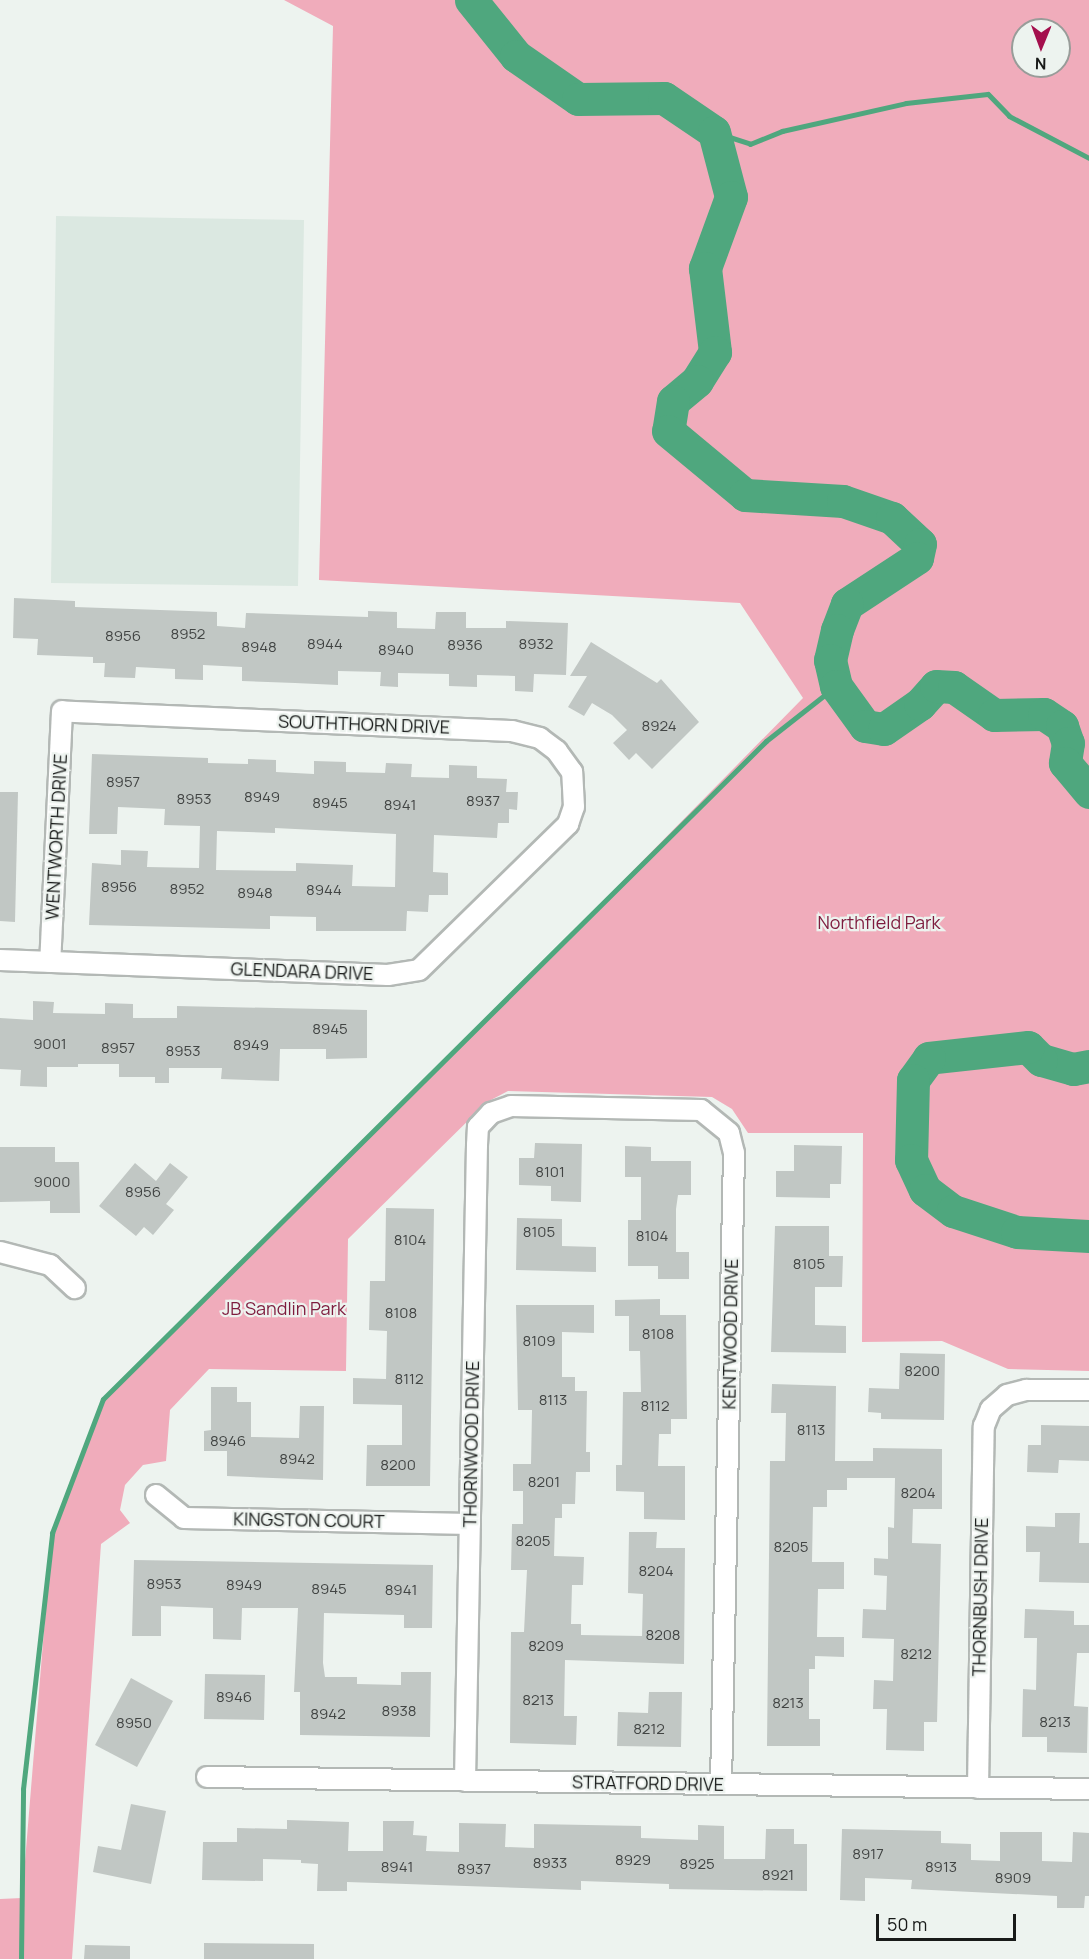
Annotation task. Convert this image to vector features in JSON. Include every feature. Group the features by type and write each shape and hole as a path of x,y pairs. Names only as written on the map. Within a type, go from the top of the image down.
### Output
{"street":[{"name":"SOUTHTHORN DRIVE","path":"62,711 512,730 540,738 557,751 572,772 574,807 568,825 550,842"},
{"name":"WENTWORTH DRIVE","path":"50,962 62,711"},
{"name":"GLENDARA DRIVE","path":"0,960 403,974 419,970 437,956 550,842"},
{"name":"KENTWOOD DRIVE","path":"491,1113 510,1106 702,1110 729,1133 734,1153 721,1784"},
{"name":"THORNWOOD DRIVE","path":"465,1781 477,1145 478,1127 491,1113"},
{"path":"0,1252 30,1256 50,1265 75,1288"},
{"name":"THORNBUSH DRIVE","path":"978,1788 982,1447 991,1409 1008,1395 1026,1390 1089,1390"},
{"name":"KINGSTON COURT","path":"156,1495 184,1518 470,1524"},
{"name":"STRATFORD DRIVE","path":"207,1777 1089,1789"}],"shaded area":[{"path":"56,216 304,220 298,586 51,583"}],"green space":[{"path":"284,0 1089,0 1089,1371 1008,1369 942,1341 862,1342 863,1133 748,1133 732,1109 712,1097 508,1091 487,1102 348,1239 346,1371 209,1369 170,1410 166,1461 143,1465 125,1485 120,1510 130,1523 101,1544 72,1959 0,1959 0,1899 22,1898 52,1533 103,1399 412,1095 803,698 740,603 319,580 333,26"}],"building":[{"path":"14,598 75,601 75,607 217,612 217,626 245,628 246,613 368,617 368,611 397,612 397,628 435,629 436,612 466,612 466,628 506,628 506,621 568,623 566,675 534,674 533,692 515,691 515,676 477,675 477,687 449,686 449,674 398,673 398,687 380,686 381,672 338,671 338,685 242,681 242,667 203,665 203,680 175,679 175,669 136,667 135,678 104,677 105,663 93,663 93,657 37,655 38,639 13,638"},
{"path":"591,642 657,683 661,679 699,722 652,769 636,753 629,760 613,743 627,730 612,715 592,703 584,716 568,707 587,676 570,676"},
{"path":"92,754 208,758 208,763 248,764 248,759 276,760 276,772 314,774 314,761 346,762 346,772 385,773 386,763 412,764 411,777 449,778 449,765 477,766 477,778 507,779 506,792 518,792 517,810 509,809 509,823 498,823 497,838 434,835 433,872 448,873 448,895 429,895 428,912 407,911 406,931 316,931 316,917 270,916 270,929 89,925 92,863 121,865 121,850 148,851 147,867 199,868 200,826 164,825 165,809 118,807 117,834 89,834","holes":["275,828 396,834 395,887 352,886 353,865 296,863 296,871 216,870 217,831 275,833"]},
{"path":"0,792 18,792 15,922 0,921"},
{"path":"33,1001 54,1002 53,1013 105,1014 105,1003 133,1004 133,1018 177,1018 177,1006 367,1010 367,1058 326,1059 326,1049 280,1049 279,1081 221,1079 222,1068 169,1068 169,1083 155,1083 155,1077 119,1077 119,1064 78,1064 78,1067 47,1067 47,1087 20,1086 21,1070 0,1069 0,1018 33,1020"},
{"path":"535,1143 582,1144 581,1202 551,1201 551,1186 519,1185 519,1158 534,1158"},
{"path":"794,1145 842,1146 841,1184 830,1184 830,1198 776,1197 776,1171 794,1171"},
{"path":"625,1146 651,1147 651,1161 691,1161 691,1195 678,1195 676,1209 676,1252 689,1252 689,1279 658,1279 658,1266 628,1266 628,1220 641,1220 641,1177 625,1177"},
{"path":"0,1147 55,1147 55,1162 79,1162 80,1213 50,1213 50,1201 0,1202"},
{"path":"135,1163 156,1181 170,1163 188,1177 166,1204 174,1210 153,1235 144,1227 136,1236 99,1206"},
{"path":"386,1208 434,1209 430,1486 366,1486 367,1445 402,1445 402,1405 353,1404 353,1378 386,1379 387,1331 369,1330 370,1281 385,1281"},
{"path":"517,1218 562,1219 562,1246 596,1247 596,1272 516,1270"},
{"path":"775,1226 829,1226 829,1256 843,1256 842,1287 815,1287 815,1325 846,1326 846,1353 771,1352"},
{"path":"660,1299 660,1315 686,1315 687,1419 671,1419 671,1434 659,1434 658,1466 685,1466 685,1520 644,1519 644,1492 616,1491 616,1465 622,1465 623,1392 641,1392 640,1351 629,1351 629,1316 615,1316 615,1300"},
{"path":"516,1305 594,1305 594,1333 562,1332 562,1377 575,1377 575,1391 587,1391 586,1452 590,1452 590,1472 576,1472 575,1504 562,1504 562,1518 555,1518 554,1556 584,1557 583,1585 572,1585 571,1624 581,1624 581,1635 642,1636 643,1594 628,1593 629,1532 657,1532 656,1548 685,1548 684,1664 565,1660 564,1716 577,1716 576,1745 510,1743 511,1632 524,1632 527,1570 511,1570 512,1524 523,1524 523,1491 513,1491 513,1464 531,1464 532,1410 518,1410"},
{"path":"900,1353 945,1354 944,1420 881,1419 881,1413 868,1412 869,1388 899,1389"},
{"path":"772,1384 836,1386 835,1461 873,1461 873,1448 942,1449 942,1509 913,1509 912,1543 941,1544 937,1722 924,1722 924,1751 886,1750 887,1709 873,1709 874,1680 893,1681 894,1639 862,1638 863,1609 886,1610 887,1576 874,1575 874,1558 888,1559 888,1527 894,1528 895,1478 847,1478 847,1490 827,1490 827,1507 813,1507 812,1562 844,1562 844,1589 818,1589 817,1637 844,1637 844,1657 815,1656 815,1669 809,1669 809,1719 820,1719 820,1746 767,1746 770,1461 785,1461 786,1413 771,1413"},
{"path":"211,1387 237,1387 237,1402 251,1402 251,1437 299,1438 300,1406 324,1406 323,1480 227,1476 227,1451 204,1451 204,1431 211,1430"},
{"path":"1041,1425 1089,1426 1089,1461 1059,1460 1058,1473 1027,1472 1028,1445 1041,1445"},
{"path":"1055,1513 1080,1513 1079,1543 1089,1543 1089,1583 1039,1582 1040,1552 1026,1552 1026,1526 1055,1527"},
{"path":"134,1560 433,1565 432,1628 404,1628 404,1615 324,1613 323,1663 325,1677 357,1677 357,1684 401,1685 401,1672 431,1672 430,1737 300,1735 300,1692 294,1692 298,1608 242,1608 241,1640 213,1639 213,1608 161,1606 161,1636 132,1636"},
{"path":"1025,1609 1074,1611 1074,1625 1089,1625 1089,1653 1077,1653 1074,1706 1088,1707 1087,1753 1047,1752 1047,1737 1022,1737 1023,1689 1036,1690 1037,1638 1024,1638"},
{"path":"205,1674 265,1675 264,1720 204,1719"},
{"path":"131,1678 173,1701 137,1767 95,1745"},
{"path":"649,1692 682,1692 681,1747 617,1746 618,1712 648,1713"},
{"path":"131,1804 166,1811 151,1884 93,1872 98,1846 121,1850"},
{"path":"287,1820 349,1822 348,1851 383,1851 383,1821 414,1821 413,1835 427,1836 426,1851 459,1852 459,1823 506,1824 505,1847 534,1848 534,1824 641,1826 641,1838 698,1840 698,1825 724,1826 724,1859 765,1859 766,1829 794,1829 794,1844 807,1844 807,1891 669,1889 669,1884 581,1881 581,1890 347,1882 347,1891 317,1891 318,1864 301,1863 301,1860 263,1859 263,1881 202,1880 203,1842 237,1842 237,1828 287,1829"},
{"path":"842,1829 941,1831 941,1843 971,1844 971,1860 1000,1861 1000,1832 1042,1832 1042,1861 1072,1862 1073,1832 1089,1833 1089,1896 1085,1896 1084,1908 1057,1908 1057,1896 911,1889 912,1880 865,1878 865,1901 840,1900"},
{"path":"204,1943 314,1944 314,1959 204,1959"},
{"path":"85,1945 130,1946 130,1959 84,1959"}],"waterway":[{"path":"471,0 516,56 578,99 664,98 714,132 731,197 705,268 715,352 697,381 673,401 668,431 745,495 843,501 892,518 920,544 917,558 847,604 837,630 830,660 836,686 865,726 884,729 920,704 936,686 954,687 994,715 1044,714 1062,726 1068,743 1065,763 1089,792"},
{"path":"714,132 750,144 782,131 906,103 988,94 1009,116 1089,158"},
{"path":"21,1959 23,1789 52,1533 103,1399 766,741 836,686"},
{"path":"1089,1066 1073,1069 1041,1060 1028,1047 929,1058 913,1080 911,1160 925,1190 953,1211 1017,1232 1089,1236"}],"park label":[{"name":"Northfield Park","path":"879,922"},
{"name":"JB Sandlin Park","path":"284,1308"}]}
